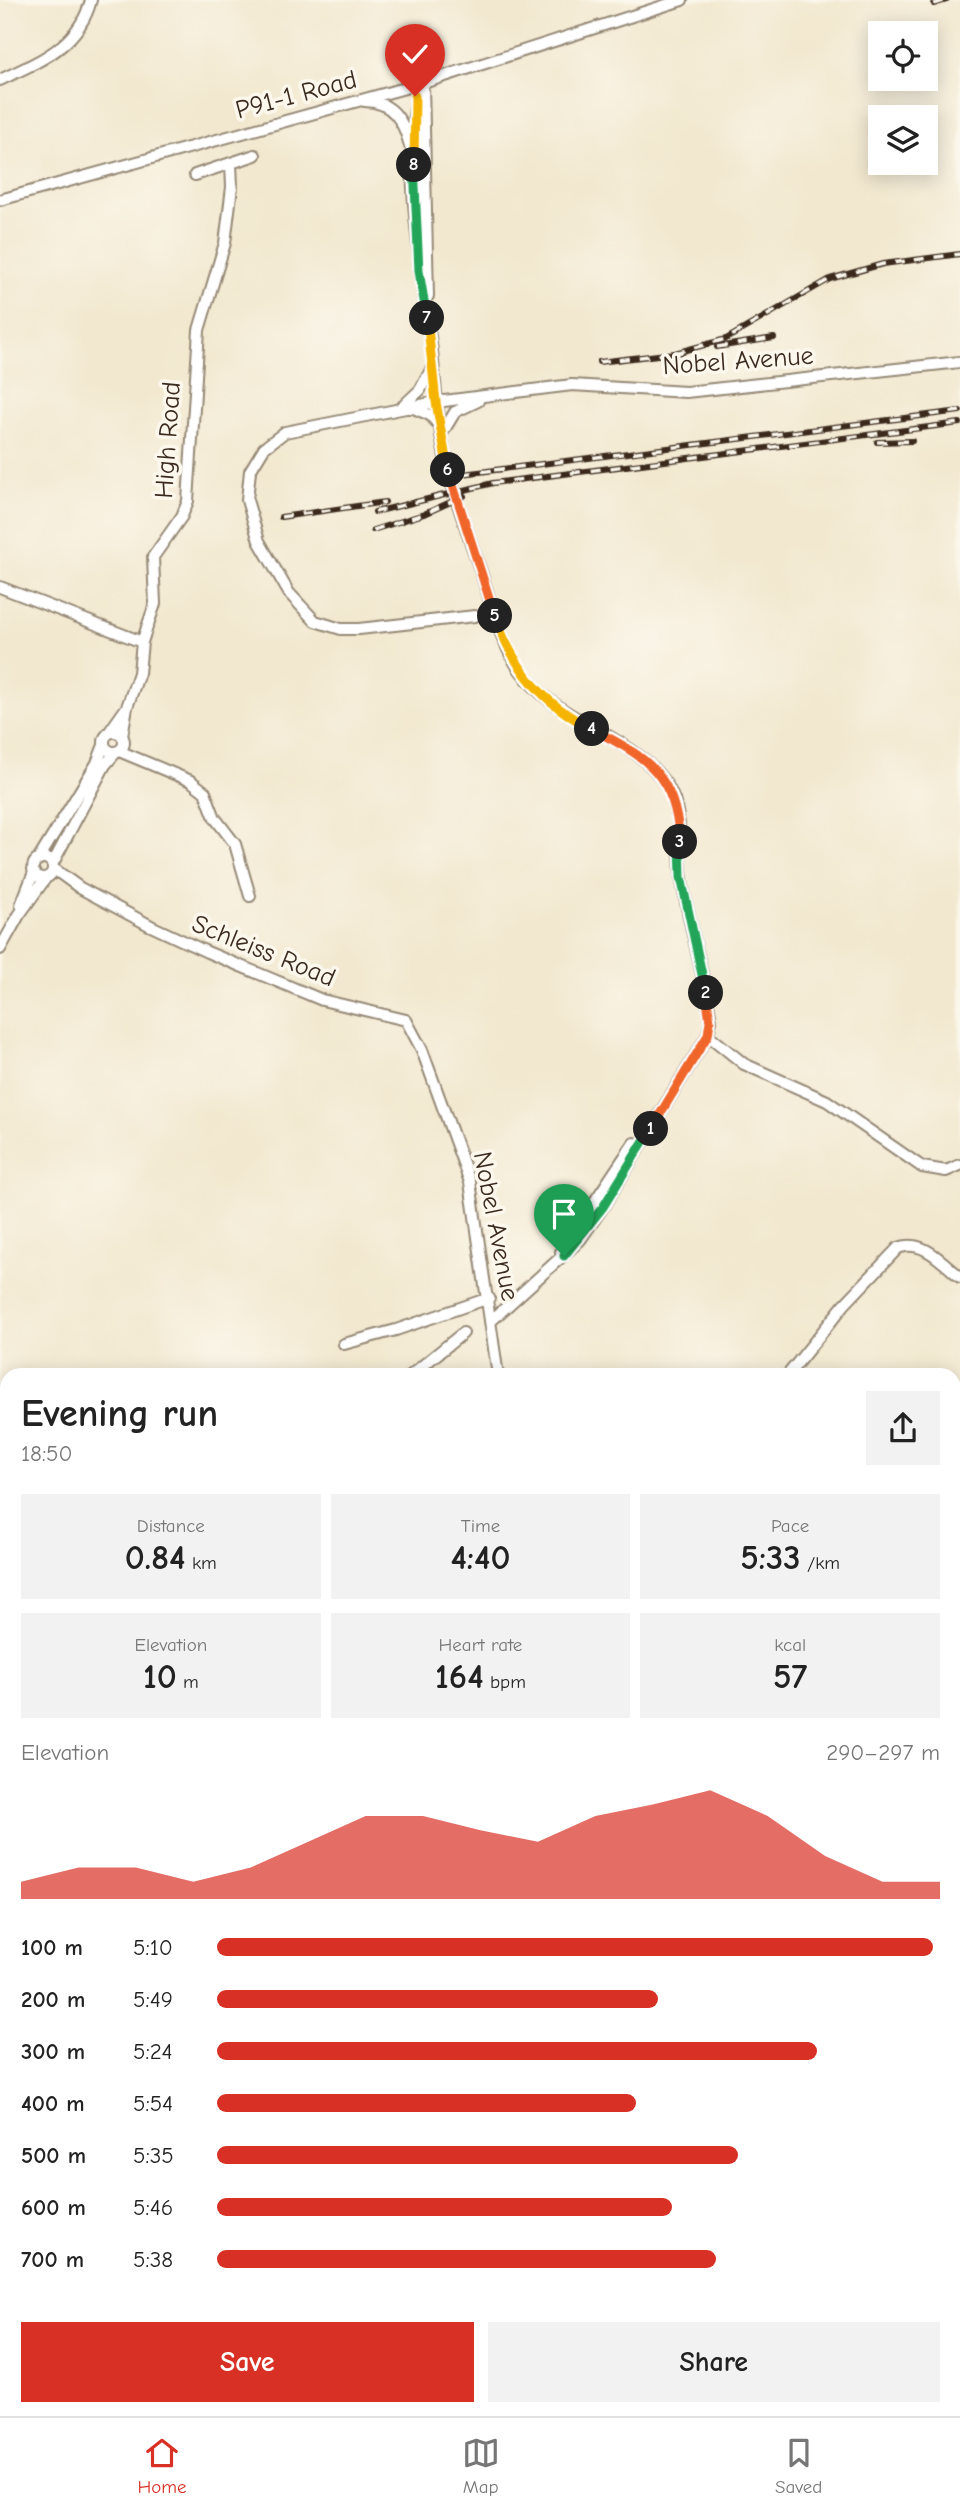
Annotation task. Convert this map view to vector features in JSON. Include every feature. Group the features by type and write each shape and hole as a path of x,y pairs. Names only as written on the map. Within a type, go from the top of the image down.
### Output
{"street":[{"path":"0,80 43,60 69,41 84,21 91,0"},
{"name":"P91-1 Road","path":"0,200 422,83 682,0"},
{"path":"422,83 415,96 413,156 419,271 427,313 440,431 453,488 495,613 519,669 532,686 556,707 639,755 661,778 675,802 681,877 708,1005 708,1035 603,1207 580,1240 492,1321"},
{"path":"422,83 429,274 427,313"},
{"path":"358,101 379,103 394,111 406,130 413,156"},
{"path":"195,175 255,155"},
{"name":"High Road","path":"0,948 19,915 50,872 105,765 120,745 127,707 139,673 142,642 155,604 153,557 182,516 191,489 193,398 199,330 225,243 232,187 231,163"},
{"name":"Nobel Avenue","path":"475,616 359,629 326,626 315,621 299,606 268,561 259,541 247,500 247,484 250,471 264,448 285,432 299,428 436,402 490,395 587,384 686,392 960,362"},
{"path":"433,365 420,390 405,408 430,415 440,431"},
{"path":"440,431 455,412 490,395"},
{"path":"0,587 142,642"},
{"name":"High Road","path":"19,915 37,860 97,763 106,739 127,707"},
{"path":"120,745 108,751 106,739 116,732 120,745 191,781 205,792 215,818 234,844 250,896"},
{"path":"37,860 46,858 50,872"},
{"name":"Schleiss Road","path":"34,872 50,872 151,926 322,1000 353,1009 396,1015 412,1027 422,1049"},
{"path":"708,1035 744,1065 827,1101 922,1167 946,1171 960,1165"},
{"name":"Nobel Avenue","path":"422,1049 470,1182 497,1368"},
{"path":"793,1368 844,1305 898,1248 909,1244 926,1249 960,1277"},
{"path":"344,1344 396,1330 489,1298"},
{"path":"420,1368 463,1334"}],"railway":[{"path":"934,4 947,0"},
{"path":"675,353 726,339 830,279 883,264 960,254"},
{"path":"717,347 774,338"},
{"path":"599,362 683,352"},
{"path":"494,470 960,411"},
{"path":"375,512 493,483 960,423"},
{"path":"877,442 912,441"},
{"path":"462,474 504,469"},
{"path":"373,530 424,514 464,496"},
{"path":"281,517 385,502"}],"route":[{"path":"415,96 413,156 419,271 427,313 439,426 453,488 497,621 519,669 542,696 576,721 639,755 669,788 678,818 681,877 708,1005 708,1035 603,1207 580,1240 564,1256"}]}
